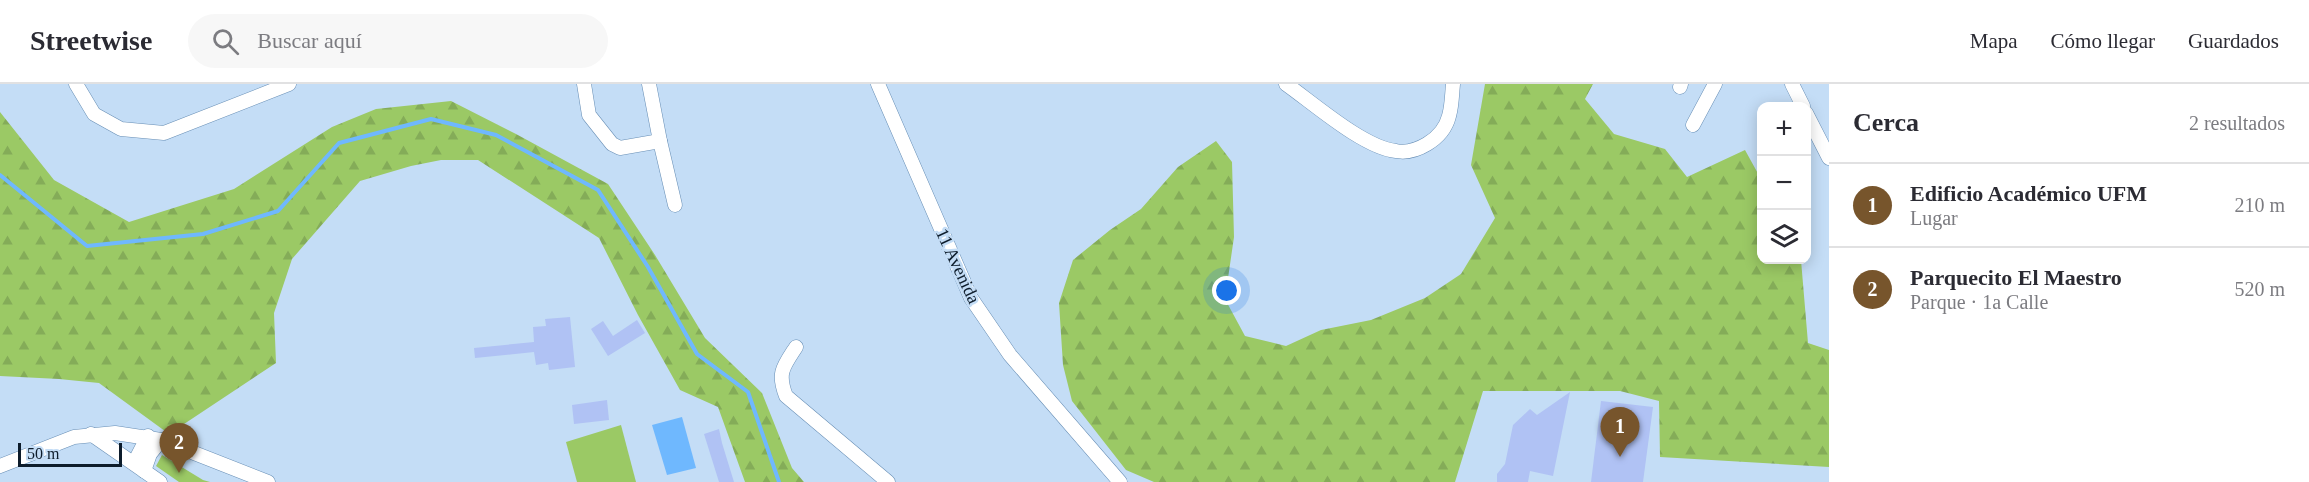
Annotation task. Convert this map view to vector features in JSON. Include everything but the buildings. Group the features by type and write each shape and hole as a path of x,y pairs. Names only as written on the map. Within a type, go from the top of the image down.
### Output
{"street":[{"path":"76,84 94,114 121,129 164,133 289,84"},
{"path":"584,84 589,115 612,144 620,148 660,141"},
{"path":"649,84 675,205"},
{"name":"11 Avenida","path":"878,84 970,298 1010,355 1120,482"},
{"path":"1286,84 1368,142 1403,152 1422,147 1443,130 1450,114 1454,84"},
{"path":"1694,125 1715,84"},
{"path":"1792,84 1801,102"},
{"path":"1811,123 1829,158"},
{"path":"796,347 782,368 781,383 786,396 888,482"},
{"path":"3,463 74,437 115,433 155,438 268,482"},
{"path":"91,434 160,482"},
{"path":"139,467 150,454 155,438"}],"green space":[{"path":"1485,84 1593,84 1585,99 1614,134 1665,149 1687,177 1745,150 1757,172 1757,264 1801,264 1808,343 1829,350 1829,467 1660,457 1659,401 1620,391 1483,391 1455,482 1154,482 1126,470 1072,401 1063,365 1059,303 1073,260 1141,209 1178,167 1216,141 1232,162 1234,237 1225,299 1245,336 1286,346 1321,330 1371,320 1425,298 1461,274 1495,218 1471,165"},
{"path":"451,101 608,184 655,255 705,338 762,393 792,468 804,482 745,482 718,407 680,390 599,238 478,160 441,160 360,181 292,259 274,313 276,363 169,434 99,383 0,376 0,112 54,180 129,222 234,189 332,127 376,109"},
{"path":"621,425 636,482 577,482 566,442"},
{"path":"162,455 210,482 179,482 156,466"}],"water":[{"path":"682,417 696,468 667,475 652,425"}],"waterway":[{"path":"0,175 87,246 203,234 278,211 339,143 431,119 496,135 598,190 648,267 697,354 748,392 779,482"}],"place":[{"name":"Edificio Académico UFM","path":"1620,457"},
{"name":"Parquecito El Maestro","path":"179,473"}]}
